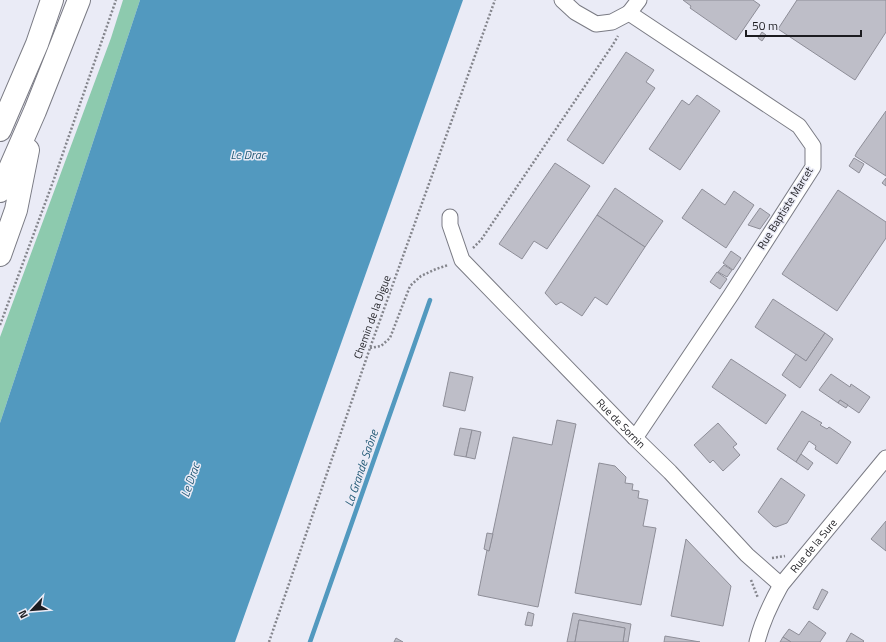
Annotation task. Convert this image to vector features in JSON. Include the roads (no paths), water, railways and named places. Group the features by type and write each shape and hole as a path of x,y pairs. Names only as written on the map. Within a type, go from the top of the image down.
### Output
{"highway":[{"path":"0,130 37,44 52,0"},
{"path":"0,191 35,111 79,0"},
{"path":"0,255 16,210 35,111"}],"street":[{"path":"562,0 575,12 596,24 612,22 630,13 639,0"},
{"name":"Rue Baptiste Marcet","path":"630,13 799,126 813,146 812,167 731,295 635,438"},
{"name":"Rue de Sornin","path":"450,217 450,225 462,260 670,472 747,555 781,585"},
{"name":"Rue de la Sure","path":"757,642 760,629 770,605 781,585 886,458"}],"water":[{"name":"Le Drac","path":"140,0 463,0 235,642 0,642 0,423"}],"waterway":[{"name":"La Grande Saône","path":"310,642 430,300"}]}
